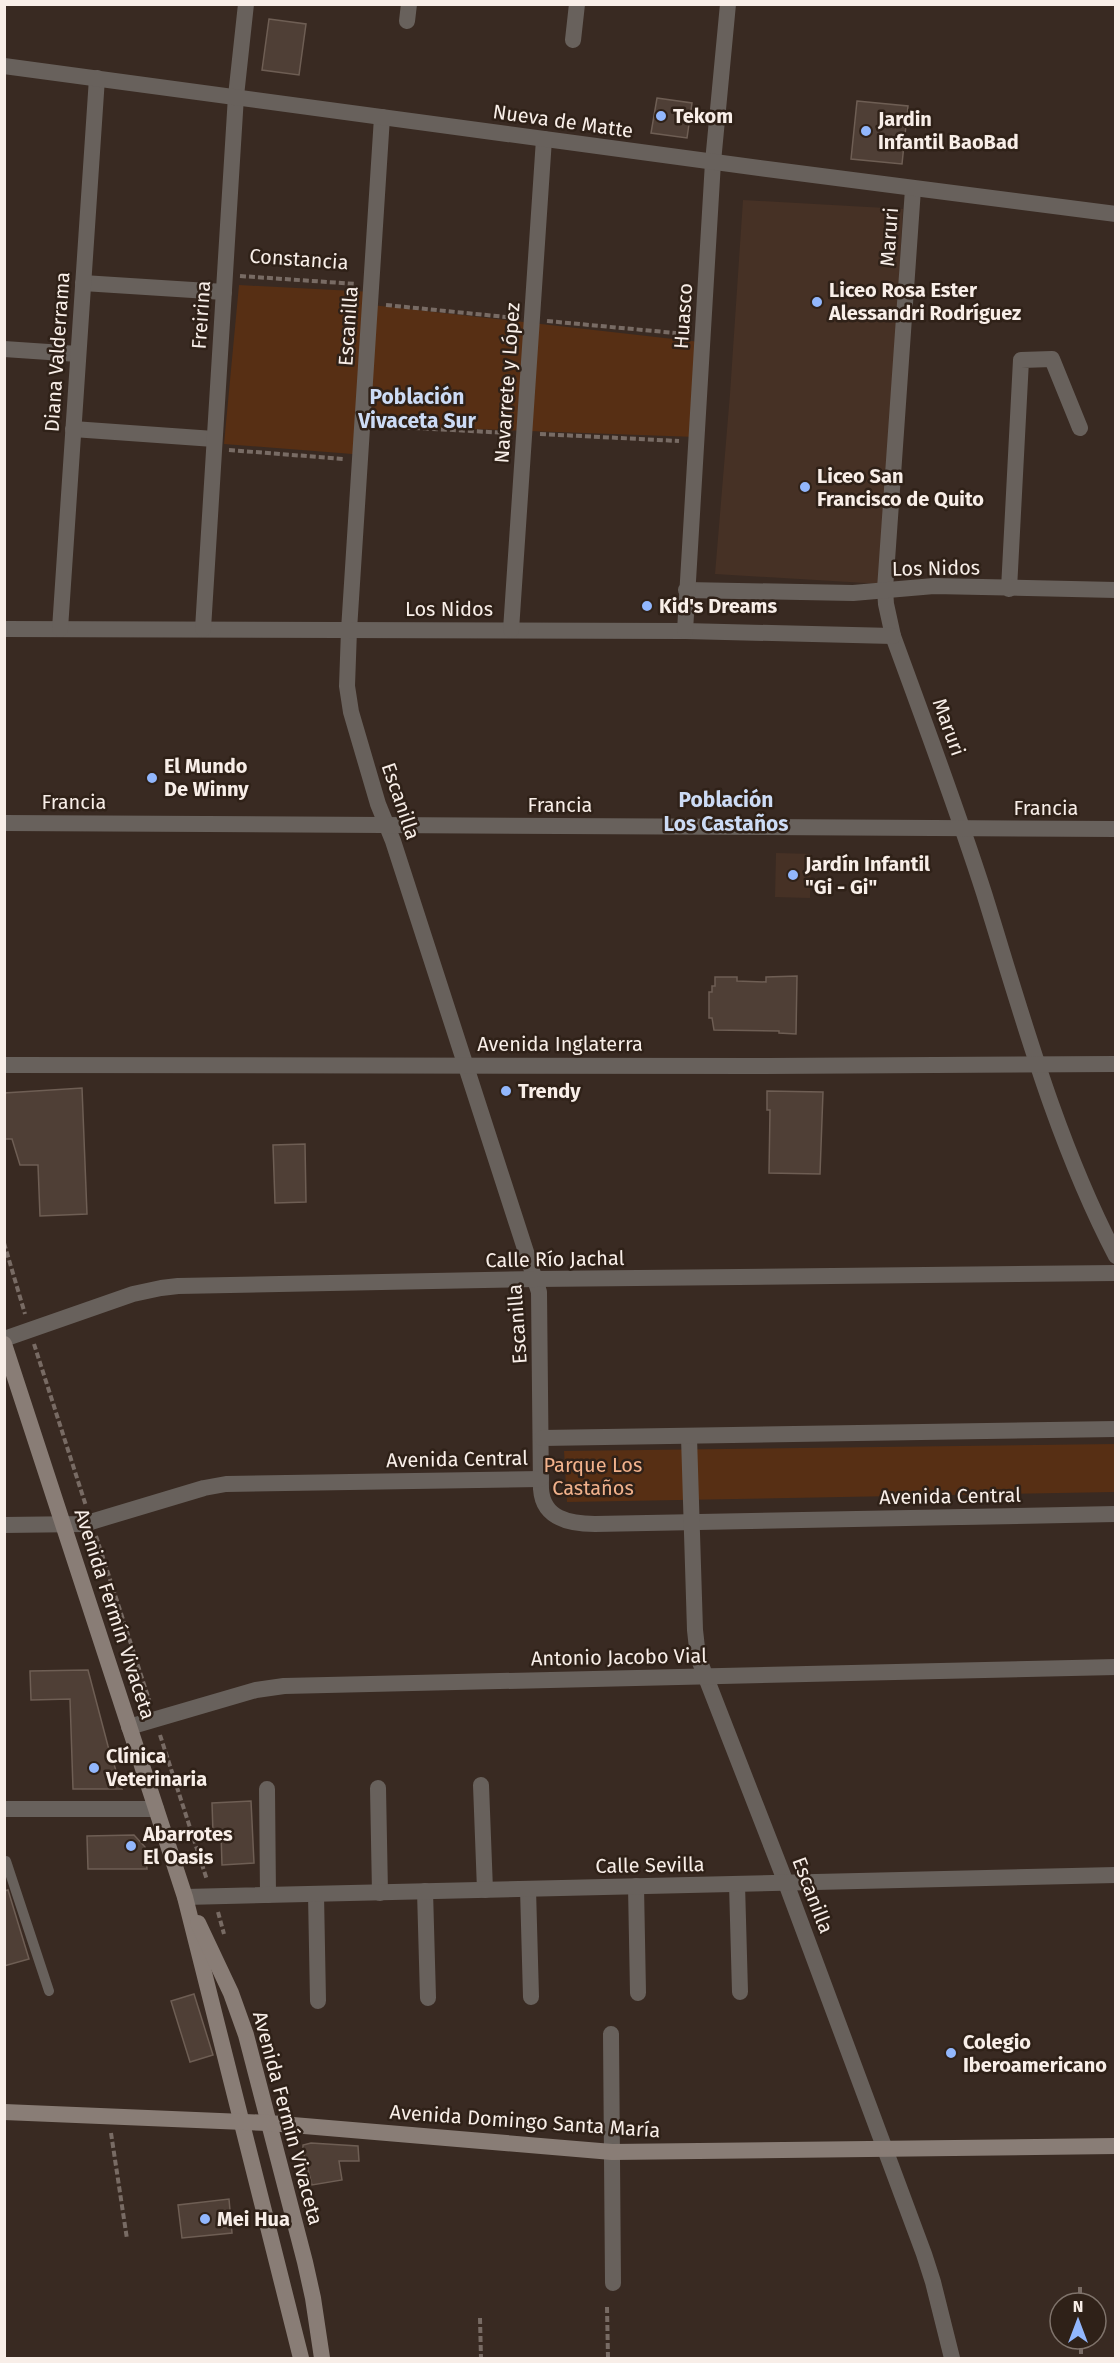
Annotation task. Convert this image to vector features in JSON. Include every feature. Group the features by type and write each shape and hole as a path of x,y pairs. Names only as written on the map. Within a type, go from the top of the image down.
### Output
{"main road":[{"name":"Avenida Fermín Vivaceta","path":"4,1344 185,1897 301,2358"},
{"name":"Avenida Fermín Vivaceta","path":"185,1897 231,1993 246,2035 313,2298 322,2358"},
{"name":"Avenida Domingo Santa María","path":"4,2112 269,2123 612,2152 1116,2146"}],"street":[{"name":"Freirina","path":"202,629 236,96 246,4"},
{"path":"573,40 577,4"},
{"name":"Huasco","path":"685,631 713,162 728,4"},
{"name":"Nueva de Matte","path":"4,66 913,189 1116,214"},
{"name":"Diana Valderrama","path":"60,629 97,78"},
{"name":"Escanilla","path":"382,117 347,686 349,702 378,804 467,1065 536,1279 540,1304 541,1479"},
{"name":"Navarrete y López","path":"512,630 544,139"},
{"name":"Maruri","path":"913,189 885,604 893,636 963,828 1038,1064 1080,1182 1116,1256"},
{"path":"83,282 224,284"},
{"path":"4,349 78,354"},
{"path":"1009,589 1021,360 1052,359 1080,428"},
{"path":"73,429 214,444"},
{"name":"Los Nidos","path":"686,590 853,593 927,586 1116,590"},
{"name":"Los Nidos","path":"4,629 685,631 893,636"},
{"name":"Francia","path":"4,823 1116,829"},
{"name":"Avenida Inglaterra","path":"4,1065 1116,1064"},
{"name":"Calle Río Jachal","path":"4,1339 133,1294 161,1288 536,1279 1116,1273"},
{"name":"Avenida Central","path":"542,1438 1116,1429"},
{"name":"Escanilla","path":"689,1437 695,1630 698,1657 786,1883 933,2282 952,2358"},
{"name":"Avenida Central","path":"4,1526 64,1526 91,1521 193,1491 226,1484 541,1479 541,1494 546,1508 556,1517 572,1523 692,1523 1116,1514"},
{"name":"Antonio Jacobo Vial","path":"129,1727 256,1690 284,1686 1116,1667"},
{"path":"481,1785 485,1890"},
{"path":"378,1788 380,1893"},
{"path":"267,1790 268,1895"},
{"path":"4,1809 156,1809"},
{"name":"Calle Sevilla","path":"185,1897 1116,1875"},
{"path":"737,1884 740,1992"},
{"path":"636,1886 638,1993"},
{"path":"528,1889 531,1996"},
{"path":"425,1892 428,1998"},
{"path":"316,1894 318,2001"},
{"path":"611,2034 613,2283"}],"lane":[{"path":"6,1861 49,1991"}],"path":[{"name":"Constancia","path":"224,284 371,285"},
{"path":"214,444 360,460"},
{"path":"4,1243 29,1330 227,1942"},
{"path":"112,2136 127,2239"},
{"path":"607,2307 608,2358"},
{"path":"480,2318 481,2358"}],"shaded area":[{"path":"743,200 903,209 882,584 715,574"},
{"name":"Jardín Infantil \"Gi - Gi\"","path":"776,853 811,854 810,898 775,897"}],"green space":[{"path":"239,285 373,292 372,305 700,342 696,437 365,425 365,455 224,444"},
{"name":"Parque Los Castaños","path":"1115,1444 1115,1492 567,1502 564,1451"}],"building":[{"path":"269,19 306,24 299,75 262,70"},
{"path":"657,98 692,103 687,138 651,133"},
{"path":"857,101 908,106 902,164 851,159"},
{"path":"797,976 796,1034 779,1033 779,1031 714,1030 712,1018 709,1018 709,992 712,992 712,986 715,986 715,977 737,977 737,981 766,982 766,977"},
{"path":"82,1088 87,1214 40,1216 38,1165 20,1165 12,1139 4,1139 4,1093"},
{"path":"767,1091 823,1092 820,1174 769,1173 770,1110 767,1110"},
{"path":"305,1144 306,1202 275,1203 273,1145"},
{"path":"88,1670 122,1789 73,1789 70,1699 31,1700 30,1671"},
{"path":"251,1801 254,1863 222,1865 221,1833 213,1833 212,1803"},
{"path":"134,1835 145,1847 147,1869 88,1869 87,1836"},
{"path":"8,1890 29,1959 4,1966 4,1891"},
{"path":"194,1994 213,2055 190,2062 171,2001"},
{"path":"311,2143 358,2146 359,2161 339,2161 342,2180 312,2185 303,2151 303,2145"},
{"name":"Mei Hua","path":"229,2199 232,2233 182,2238 178,2205"}],"place":[{"name":"Tekom","path":"661,116"},
{"name":"Jardin Infantil BaoBad","path":"866,131"},
{"name":"Liceo Rosa Ester Alessandri Rodríguez","path":"817,302"},
{"name":"Liceo San Francisco de Quito","path":"805,487"},
{"name":"Kid's Dreams","path":"647,606"},
{"name":"El Mundo De Winny","path":"152,778"},
{"name":"Jardín Infantil \"Gi - Gi\"","path":"793,875"},
{"name":"Trendy","path":"506,1091"},
{"name":"Clínica Veterinaria","path":"94,1768"},
{"name":"Abarrotes El Oasis","path":"131,1846"},
{"name":"Colegio Iberoamericano","path":"951,2053"},
{"name":"Mei Hua","path":"205,2219"}],"district":[{"name":"Población Vivaceta Sur","path":"417,409"},
{"name":"Población Los Castaños","path":"726,812"}]}
